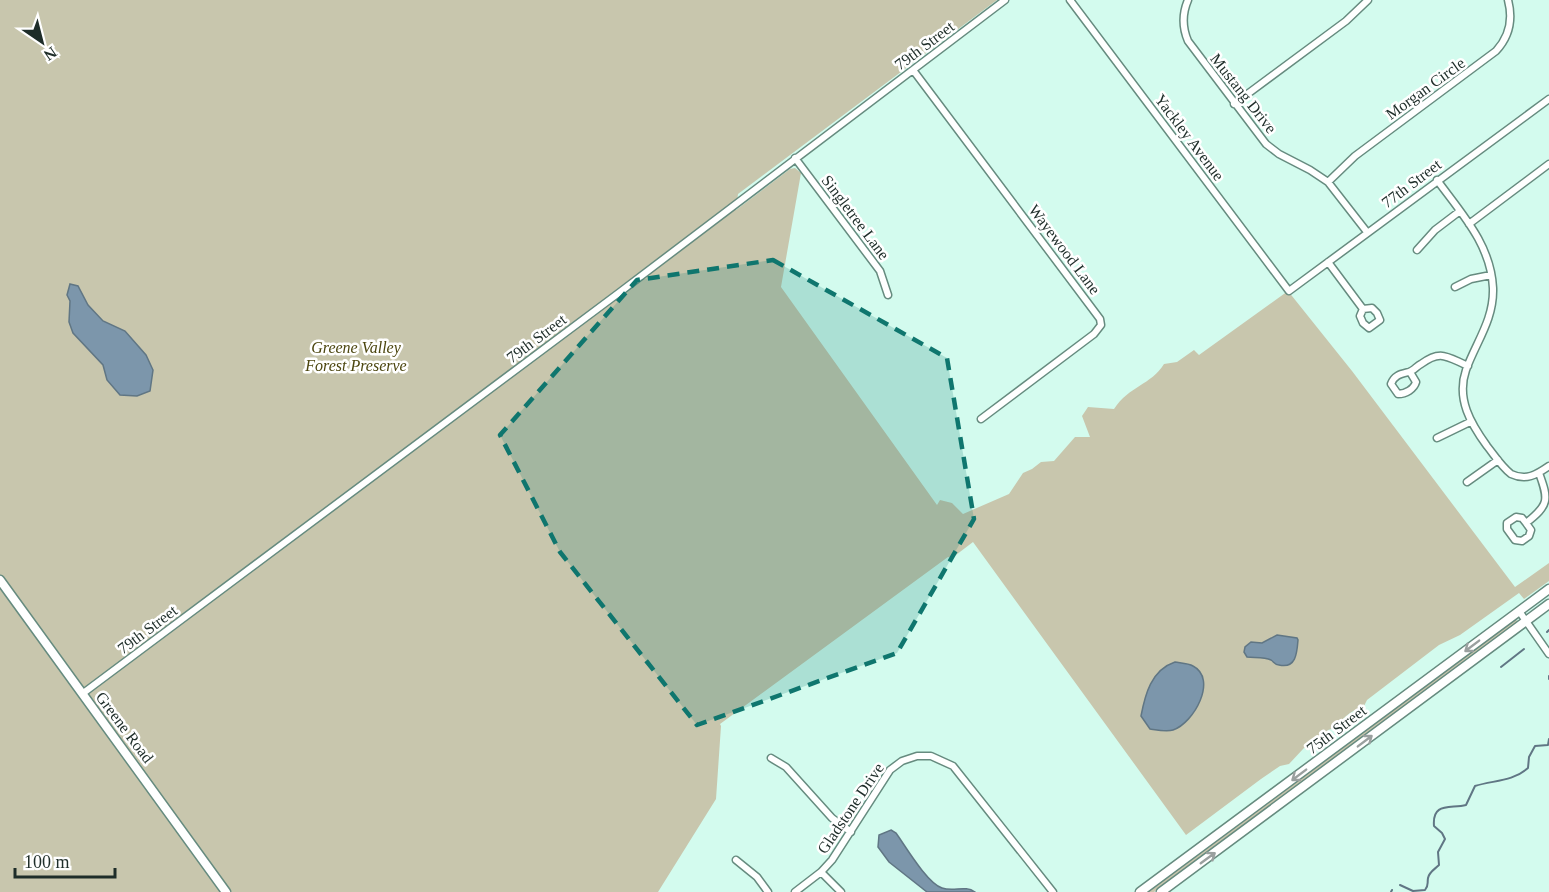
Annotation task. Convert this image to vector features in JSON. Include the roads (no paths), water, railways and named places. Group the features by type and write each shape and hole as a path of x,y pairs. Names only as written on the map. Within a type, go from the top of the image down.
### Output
{"main road":[{"name":"Greene Road","path":"0,580 226,892"},
{"name":"75th Street","path":"1161,892 1523,616 1549,589"},
{"name":"75th Street","path":"1140,892 1523,616 1549,604"}],"street":[{"name":"79th Street","path":"82,694 620,292 1005,0"},
{"name":"Yackley Avenue","path":"1070,0 1289,291"},
{"name":"Mustang Drive","path":"1188,0 1183,24 1188,41 1258,136 1272,149 1328,182 1367,232"},
{"path":"1234,104 1346,21 1368,0"},
{"name":"Morgan Circle","path":"1328,182 1355,156 1496,51 1504,41 1510,25 1508,0"},
{"name":"Wayewood Lane","path":"913,70 1100,319 1101,325 1094,334 981,419"},
{"name":"77th Street","path":"1289,291 1549,99"},
{"name":"Singletree Lane","path":"795,158 880,271 888,295"},
{"path":"1469,224 1549,164"},
{"path":"1437,180 1484,248 1491,275 1493,294 1490,317 1465,375 1463,395 1470,422 1505,469 1517,477 1539,473 1549,466"},
{"path":"1417,250 1436,230 1460,211"},
{"path":"1328,262 1364,309"},
{"path":"1455,287 1471,279 1491,275"},
{"path":"1410,372 1431,357 1438,355 1444,355 1468,366"},
{"path":"1437,438 1470,422"},
{"path":"1467,482 1498,460"},
{"path":"1526,523 1542,512 1547,504 1548,495 1539,473"},
{"path":"1523,616 1549,654"},
{"name":"Gladstone Drive","path":"795,892 821,872 832,860 890,770 908,758 931,756 953,766 1051,892"},
{"path":"771,758 786,767 832,818 851,832"},
{"path":"736,860 757,877 768,892"},
{"path":"821,872 842,892"}],"water":[{"path":"70,284 78,286 88,305 103,321 125,331 146,355 153,370 150,391 137,396 120,395 107,380 103,365 73,333 69,322 70,301 67,295"},
{"path":"1277,635 1298,640 1295,659 1289,665 1278,665 1268,659 1247,657 1244,652 1245,647 1251,642 1262,643"},
{"path":"1175,662 1191,665 1200,672 1203,690 1200,700 1195,710 1181,726 1171,731 1150,729 1141,716 1147,692 1160,671"},
{"path":"891,830 896,833 923,872 936,885 946,889 967,889 975,892 927,892 889,862 878,847 879,835"}],"waterway":[{"path":"1501,667 1524,649"},
{"path":"1400,885 1413,891 1425,890 1430,874 1439,865 1438,852 1445,839 1434,826 1434,818 1439,810 1466,805 1475,786 1522,773 1528,768 1529,757 1535,746 1548,745 1549,739"}],"park label":[{"name":"Greene Valley Forest Preserve","path":"356,356"}]}
